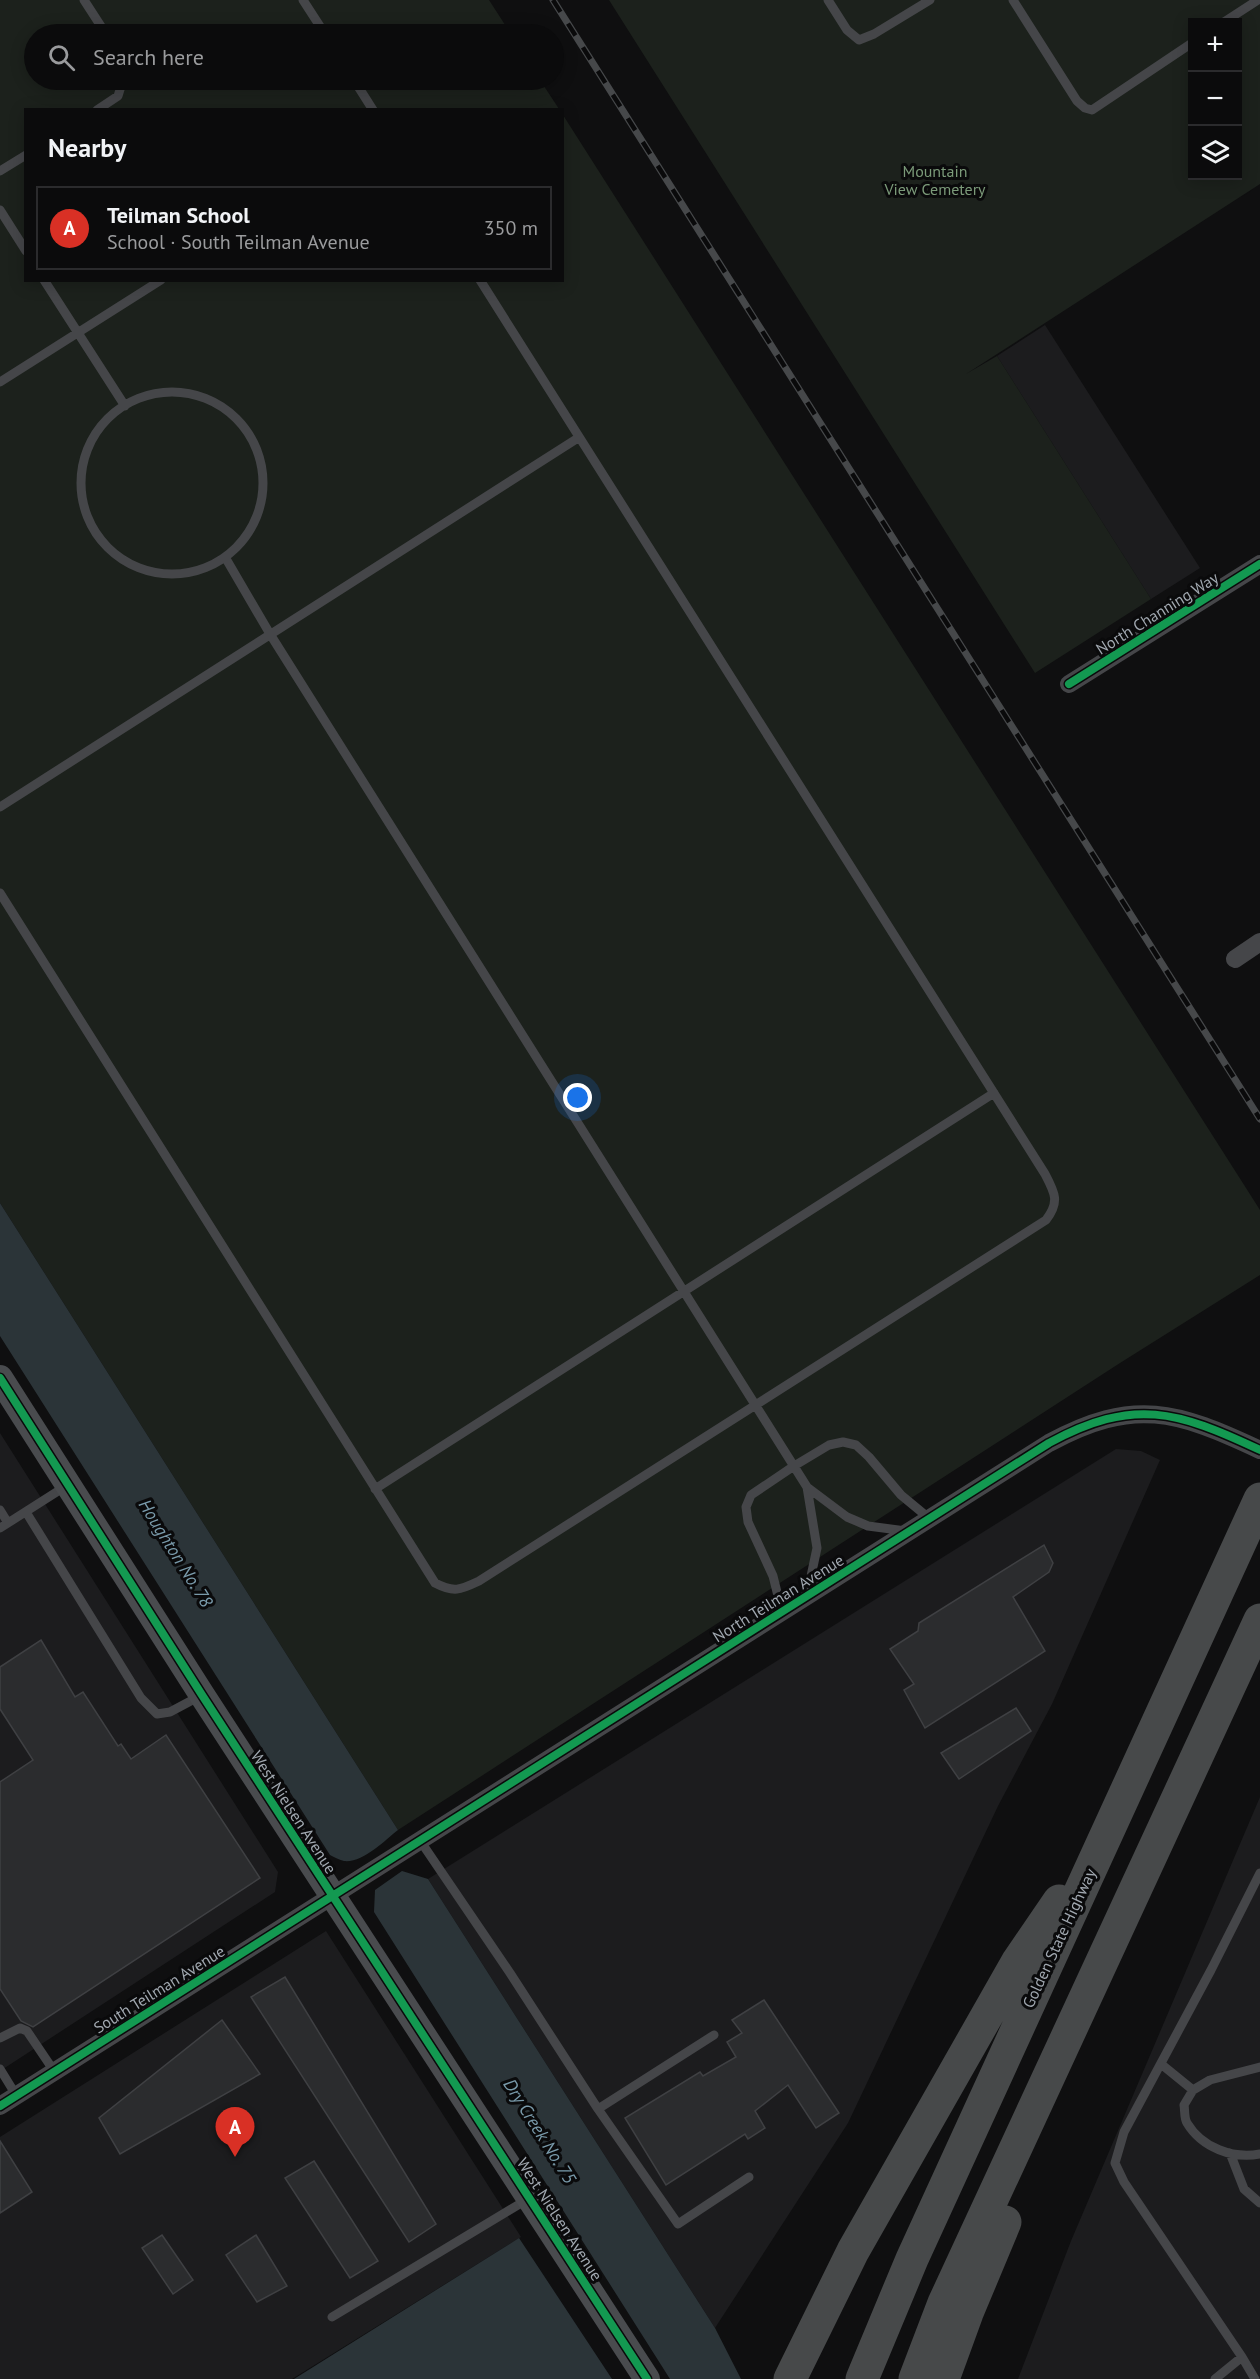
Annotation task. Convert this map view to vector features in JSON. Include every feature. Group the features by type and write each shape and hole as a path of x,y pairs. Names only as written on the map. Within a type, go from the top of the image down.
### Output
{"highway":[{"name":"Golden State Highway","path":"862,2379 912,2259 1260,1499"},
{"path":"915,2379 949,2292 1260,1620"},
{"path":"943,2379 967,2313 1231,1684"},
{"path":"790,2379 853,2251 1017,1960 1109,1828"}],"street":[{"name":"North Channing Way","path":"1069,684 1260,564"},
{"path":"1235,959 1260,942"},
{"name":"West Nielsen Avenue","path":"0,1378 202,1695 647,2379"},
{"name":"North Teilman Avenue","path":"332,1896 1049,1443 1075,1429 1099,1420 1145,1414 1169,1416 1214,1429 1260,1450"},
{"name":"South Teilman Avenue","path":"0,2106 332,1896"}],"lane":[{"path":"84,0 100,24"},
{"path":"303,0 319,24"},
{"path":"828,0 847,30 859,40 874,34 930,0"},
{"path":"1012,0 1077,101 1085,108 1092,110 1188,47"},
{"path":"1230,18 1258,0"},
{"path":"100,108 118,96 120,90"},
{"path":"360,90 372,108"},
{"path":"0,171 24,156"},
{"path":"0,210 24,248"},
{"path":"45,282 125,406"},
{"path":"0,382 157,282"},
{"path":"0,893 435,1583 448,1590 463,1589 489,1575 1046,1220 1054,1209 1054,1193 481,282"},
{"path":"179,392 203,397 225,409 243,426 255,447 262,471 262,496 255,519 243,540 225,557 203,569 178,574 153,573 130,564 110,549 93,530 84,507 81,482 84,457 95,434 111,415 125,406 154,393 179,392"},
{"path":"0,807 578,438"},
{"path":"225,557 270,634 807,1487 847,1517 868,1526 909,1532"},
{"path":"375,1489 993,1093"},
{"path":"782,1612 773,1576 748,1522 746,1507 751,1495 794,1466 829,1445 843,1442 856,1445 901,1495 930,1519"},
{"path":"0,1510 4,1525 68,1485"},
{"path":"807,1487 818,1548 807,1596"},
{"path":"26,1512 141,1698 151,1710 157,1714 170,1712 202,1695"},
{"path":"419,1839 510,1973 598,2109 678,2224 749,2177"},
{"path":"1256,2379 1124,2182 1115,2163 1124,2132 1260,1873"},
{"path":"0,2038 20,2028 27,2031 54,2072"},
{"path":"598,2109 714,2035"},
{"path":"1161,2064 1193,2090"},
{"path":"1260,2067 1210,2080 1193,2090 1184,2105 1186,2122 1207,2146 1245,2157 1260,2154"},
{"path":"0,2069 16,2095"},
{"path":"1230,2152 1244,2189 1260,2203"},
{"path":"332,2316 530,2198"},
{"path":"1215,2379 1242,2357"}],"shaded area":[{"path":"1045,325 1200,568 1151,599 997,356"},
{"path":"0,1433 278,1872 275,1892 0,2071"},
{"path":"1116,1449 1141,1451 1160,1460 1052,1704 998,1806 848,2123 715,2328 428,1879"},
{"path":"1260,1797 1260,2379 1018,2379 1071,2241"},
{"path":"326,1931 521,2237 292,2379 0,2379 0,2137"}],"green space":[{"path":"0,0 489,0 505,24 24,24 24,90 547,90 558,108 24,108 24,282 564,282 564,117 1260,1210 1260,1275 398,1830 0,1203"},
{"name":"Mountain View Cemetery","path":"609,0 1260,0 1260,184 966,374 997,356 1151,599 1035,673"}],"water":[{"name":"Houghton No. 78","path":"0,1203 398,1830 366,1855 351,1861 344,1861 330,1855 0,1336"},
{"name":"Dry Creek No. 75","path":"402,1871 428,1879 715,2328 741,2379 670,2379 374,1912 375,1890"},
{"path":"519,2238 612,2379 294,2379"}],"building":[{"path":"1044,1545 1053,1563 1049,1572 1013,1597 1045,1651 925,1728 904,1690 914,1684 890,1649 918,1631 919,1623"},
{"path":"41,1640 75,1697 83,1692 118,1746 121,1744 131,1759 166,1735 260,1878 33,2027 21,2021 0,1989 0,1782 33,1760 0,1709 0,1667"},
{"path":"1016,1708 1031,1731 959,1779 941,1753"},
{"path":"285,1977 436,2224 409,2242 251,1997"},
{"path":"764,2000 839,2113 816,2128 788,2085 755,2111 765,2128 748,2139 745,2134 666,2185 625,2118 700,2072 703,2076 736,2057 727,2042 742,2033 732,2020"},
{"path":"222,2020 260,2074 120,2154 99,2118"},
{"path":"0,2141 32,2192 0,2213"},
{"path":"314,2161 378,2261 350,2278 285,2178"},
{"path":"162,2235 193,2280 173,2294 142,2248"},
{"path":"256,2235 287,2286 257,2302 226,2255"}],"railway":[{"path":"553,0 1260,1119"}],"cycle path":[{"path":"1069,684 1260,564"},
{"path":"0,1378 202,1695 647,2379"},
{"path":"0,2106 1049,1443 1079,1428 1106,1419 1131,1415 1155,1415 1204,1426 1260,1450"}],"place":[{"name":"Teilman School","path":"235,2157"}]}
